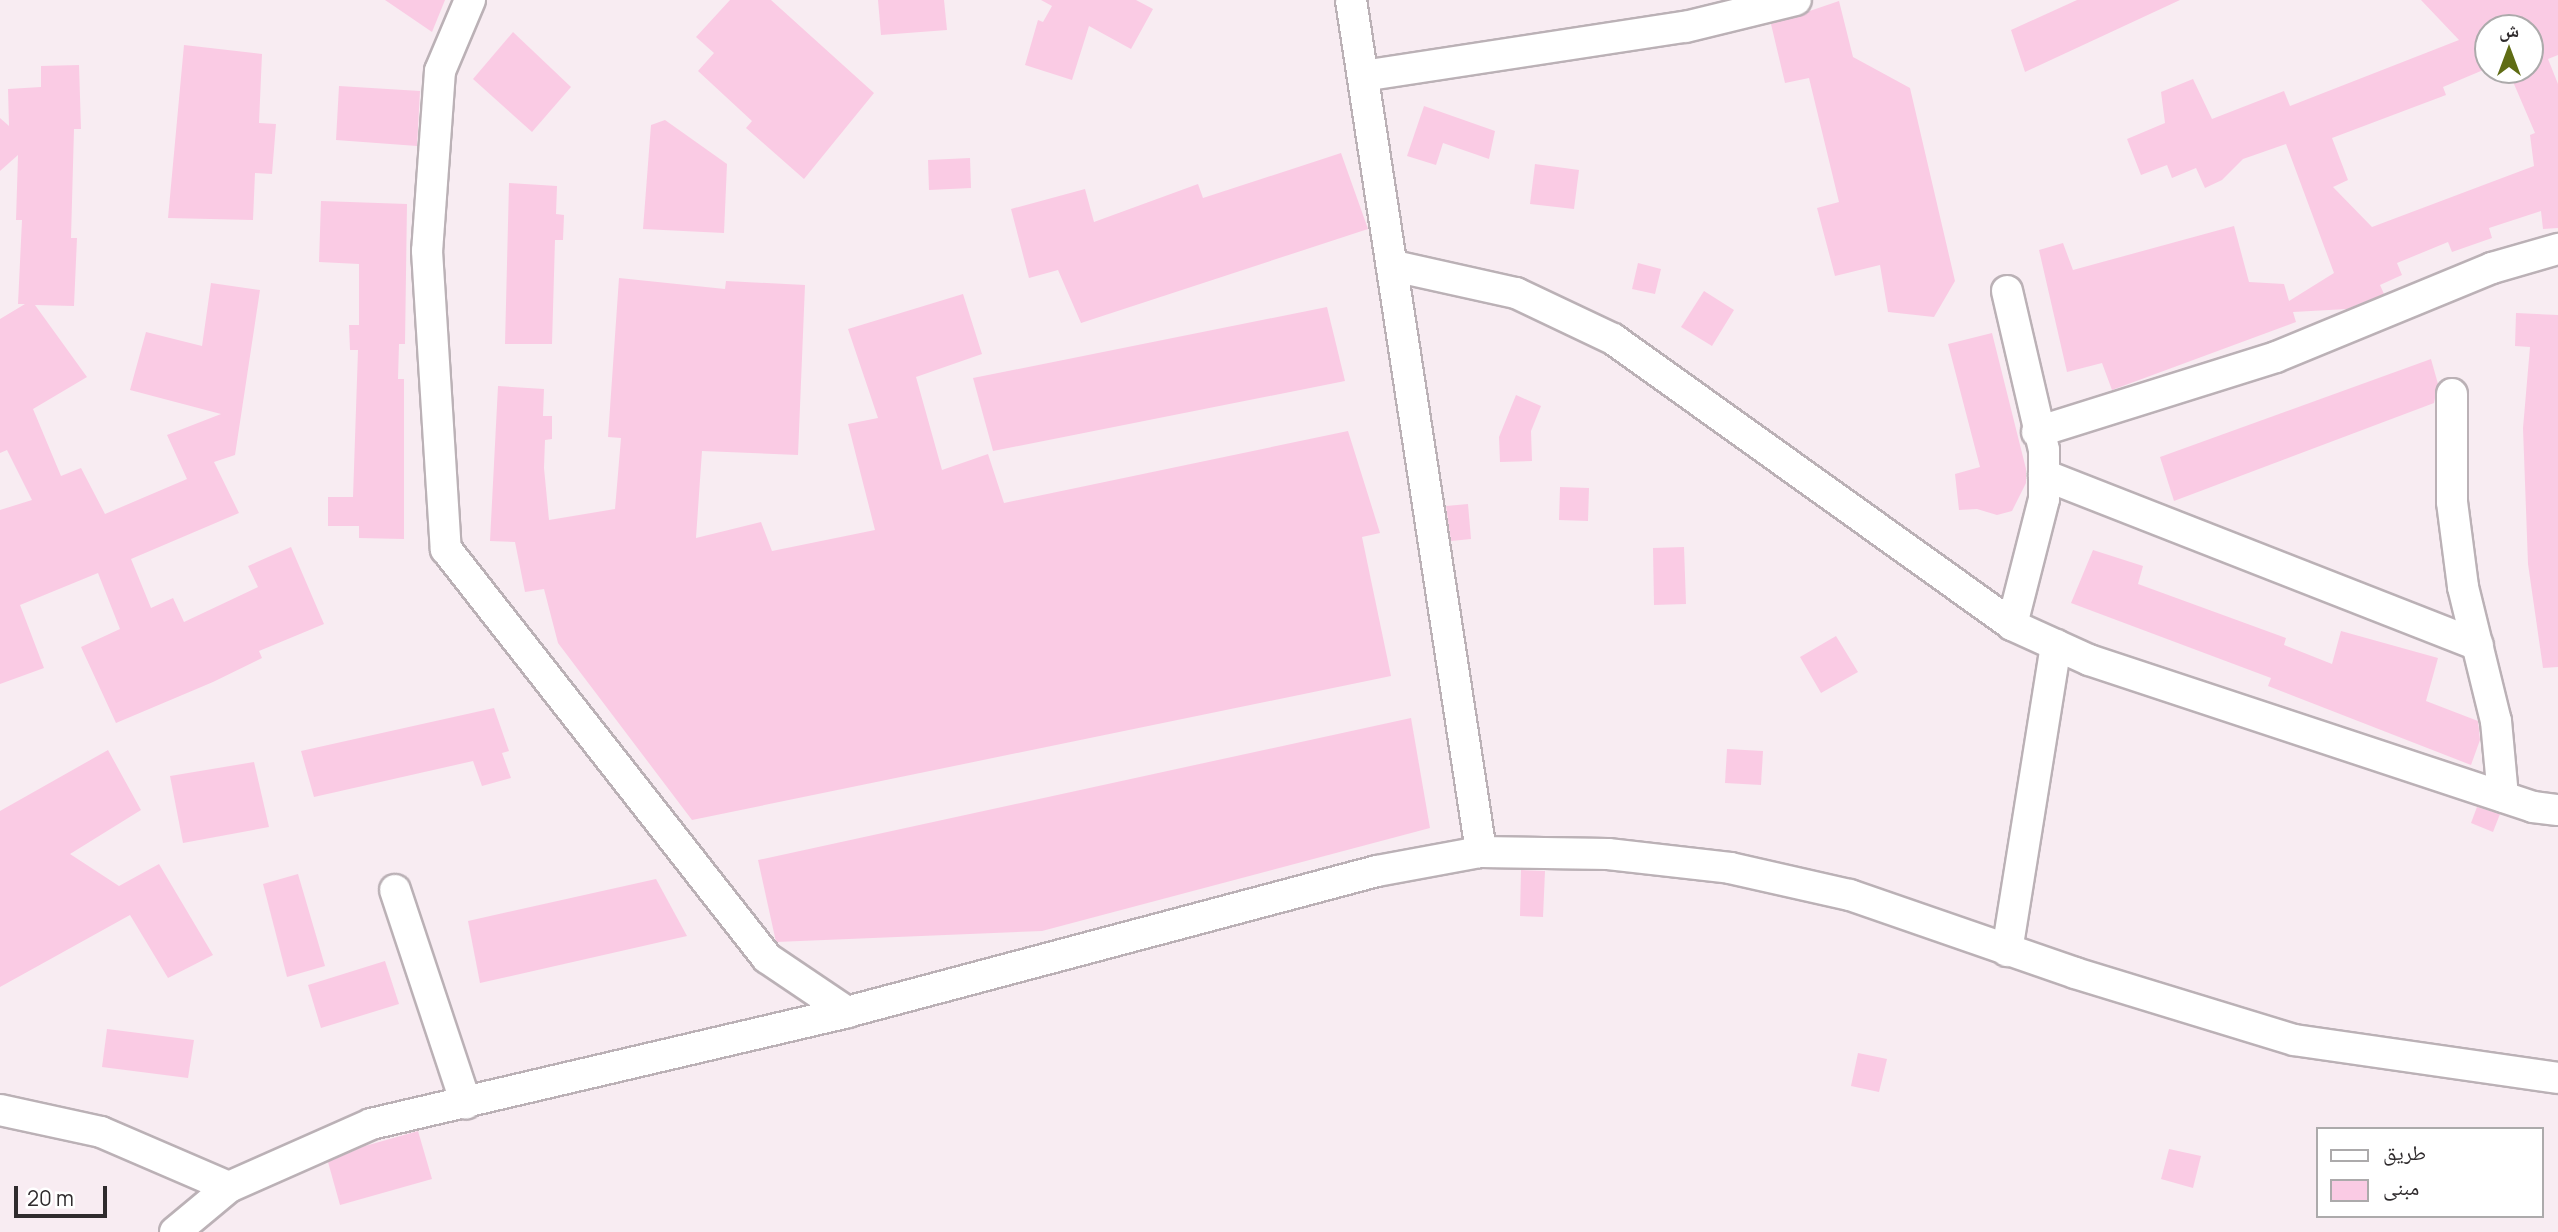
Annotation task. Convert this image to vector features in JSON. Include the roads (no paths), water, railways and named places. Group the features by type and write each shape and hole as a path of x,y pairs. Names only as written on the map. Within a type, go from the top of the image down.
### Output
{"street":[{"path":"470,0 440,71 427,251 446,549 766,958 847,1012"},
{"path":"1352,0 1481,852"},
{"path":"1363,76 1685,27 1796,0"},
{"path":"2038,432 2276,357 2493,268 2558,249"},
{"path":"1394,266 1517,293 1613,339 2012,625 2089,660 2503,797 2558,810"},
{"path":"2007,291 2038,432 2045,450 2045,499 2012,625"},
{"path":"2452,394 2452,502 2463,587 2496,721 2503,797"},
{"path":"2045,475 2478,645"},
{"path":"2007,951 2056,645"},
{"path":"176,1232 229,1187 371,1124 847,1012 1377,871 1481,852 1608,854 1730,869 1850,895 2007,951 2294,1040 2558,1078"},
{"path":"395,890 466,1103"},
{"path":"0,1110 101,1132 229,1187"}]}
